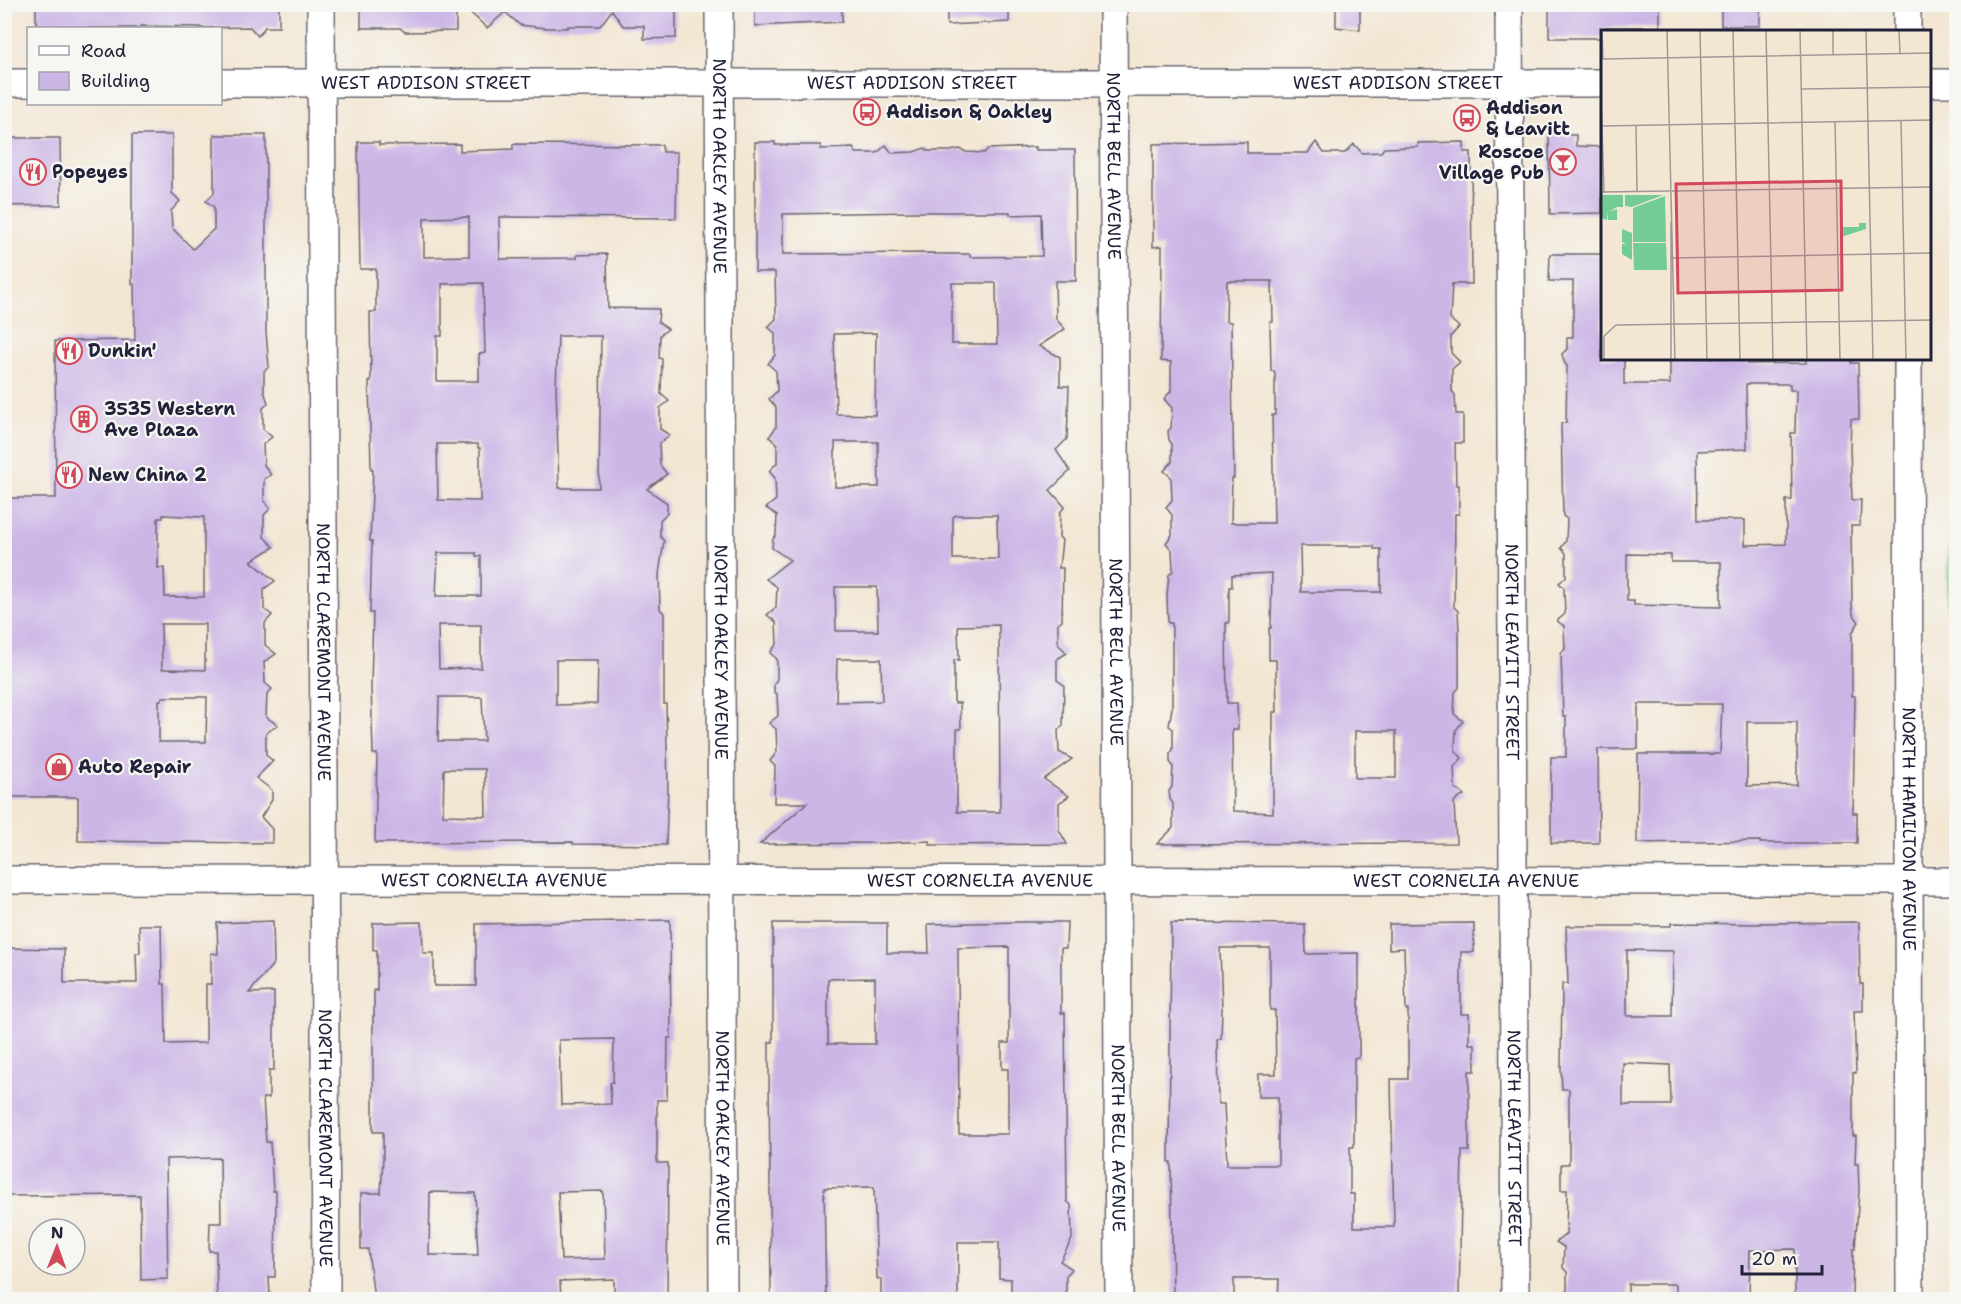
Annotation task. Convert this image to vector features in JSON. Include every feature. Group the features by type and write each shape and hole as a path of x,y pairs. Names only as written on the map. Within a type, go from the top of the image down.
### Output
{"street":[{"name":"NORTH CLAREMONT AVENUE","path":"321,4 326,1299"},
{"name":"NORTH OAKLEY AVENUE","path":"719,4 723,1299"},
{"name":"NORTH BELL AVENUE","path":"1113,4 1119,1299"},
{"name":"NORTH LEAVITT STREET","path":"1509,4 1515,1299"},
{"path":"1907,4 1907,30"},
{"name":"WEST ADDISON STREET","path":"222,82 1601,83"},
{"path":"4,83 27,83"},
{"path":"1931,83 1956,83"},
{"name":"NORTH HAMILTON AVENUE","path":"1908,360 1910,1299"},
{"name":"WEST CORNELIA AVENUE","path":"4,880 1956,881"}],"green space":[{"path":"1956,541 1956,619 1950,615 1948,610 1948,549"}],"building":[{"path":"36,4 279,4 279,27 265,27 258,36 250,27 36,27"},
{"path":"361,4 456,4 456,31 405,32 400,28 361,28"},
{"path":"461,4 676,4 676,38 644,39 644,26 623,26 612,10 600,26 546,28 520,25 505,12 487,28"},
{"path":"755,4 842,4 842,22 755,26"},
{"path":"947,4 1009,4 1009,22 947,25"},
{"path":"1336,4 1360,4 1360,30 1336,27"},
{"path":"1549,4 1660,4 1660,27 1605,27 1604,30 1601,30 1601,38 1549,38"},
{"path":"1721,4 1760,4 1760,26 1721,26"},
{"path":"1549,134 1576,135 1576,146 1601,147 1601,213 1550,214"},
{"path":"132,135 172,135 172,193 180,201 171,211 172,228 193,249 214,229 214,207 206,201 214,193 214,135 266,135 266,332 269,367 264,371 264,391 268,403 263,408 263,429 272,437 263,444 264,465 271,475 264,479 264,500 270,509 264,515 264,537 274,547 251,561 275,581 264,589 264,609 272,615 265,623 265,645 276,654 264,662 265,683 272,689 267,694 266,717 278,725 266,733 266,755 273,761 256,778 272,790 272,800 261,817 272,829 272,843 78,841 78,797 4,797 4,498 56,498 55,341 135,340 134,284 132,284","holes":["163,515 204,517 204,597 165,597 164,568 158,568 158,518 163,518","161,624 205,624 205,670 162,669","162,697 207,697 206,742 159,742 159,700 162,700"]},
{"name":"Popeyes","path":"4,138 60,138 61,205 4,206"},
{"path":"358,142 379,142 379,145 460,144 460,151 513,149 513,144 662,145 663,152 677,152 676,218 499,217 500,259 577,258 577,255 607,254 608,308 659,309 658,322 668,329 660,335 659,358 662,359 661,394 669,401 660,408 660,429 670,435 659,443 660,465 667,474 647,489 667,503 667,513 660,520 660,536 664,541 659,574 660,609 664,613 664,704 666,704 668,787 666,845 573,844 573,842 375,843 377,754 373,754 371,685 373,613 370,613 372,541 370,541 373,469 371,469 369,381 371,381 370,312 376,312 376,269 360,269","holes":["469,217 469,256 424,257 424,218","483,283 485,353 479,354 479,381 437,381 437,336 442,336 442,284","558,336 601,336 599,488 559,488 556,386","437,444 478,444 480,448 480,501 438,500","438,553 476,553 476,556 481,556 481,596 436,596","438,625 481,625 481,668 439,669","556,660 598,660 597,704 556,705","439,697 482,697 484,741 438,741","444,769 485,769 486,816 443,815"]},
{"path":"755,142 775,142 775,145 821,145 821,149 853,148 856,153 877,153 886,145 892,153 913,152 925,148 928,151 960,149 966,152 984,153 988,149 1036,147 1036,150 1075,150 1076,281 1055,281 1056,319 1065,329 1039,346 1060,357 1060,386 1069,386 1067,439 1056,450 1070,471 1050,490 1065,507 1060,512 1059,537 1062,540 1059,568 1063,568 1062,620 1058,623 1058,644 1067,653 1057,659 1057,680 1064,685 1063,726 1058,730 1059,752 1072,759 1044,779 1069,796 1059,803 1059,830 1067,844 930,845 930,841 760,844 807,803 774,803 775,766 770,761 777,752 776,729 769,723 778,716 777,694 774,692 777,679 777,659 770,653 777,644 776,622 767,615 776,607 777,587 766,579 790,560 772,548 776,535 777,515 766,508 776,500 775,478 769,471 777,463 777,443 769,437 776,427 776,407 769,399 777,391 776,371 768,364 775,355 775,333 768,327 776,319 775,272 755,272","holes":["917,212 1041,214 1042,256 970,257 970,254 934,253 783,254 783,214","952,283 996,283 997,344 952,344","876,333 875,415 836,414 834,334","835,442 878,442 879,487 835,487","956,515 997,515 998,559 953,559 953,517","835,587 877,587 878,631 836,631","999,625 1000,812 957,812 957,729 961,729 960,703 954,701 954,660 959,660 958,626","837,659 881,659 882,701 836,702"]},
{"path":"1247,142 1247,153 1308,153 1316,142 1324,153 1345,153 1354,144 1362,153 1381,152 1384,148 1418,147 1418,143 1464,142 1464,152 1471,152 1472,284 1452,284 1450,319 1459,327 1451,336 1451,353 1460,362 1452,369 1452,391 1455,395 1456,414 1463,414 1463,443 1455,443 1459,514 1455,514 1454,607 1458,611 1459,688 1455,692 1454,714 1463,721 1456,730 1455,750 1462,758 1454,767 1455,788 1464,795 1454,802 1456,843 1157,844 1173,828 1173,804 1169,791 1172,787 1173,766 1170,762 1170,754 1173,750 1173,729 1169,726 1172,708 1172,623 1168,623 1167,595 1169,575 1173,571 1172,550 1166,543 1172,535 1172,515 1166,507 1172,500 1171,477 1164,471 1172,462 1172,444 1168,431 1171,428 1172,408 1164,399 1171,391 1171,362 1161,361 1162,246 1153,247 1153,144","holes":["1227,281 1272,281 1273,322 1270,322 1271,371 1274,371 1275,375 1275,415 1272,415 1274,523 1231,523 1232,478 1234,478 1231,322 1226,321","1300,546 1374,546 1374,549 1381,549 1381,592 1301,592","1272,573 1269,660 1276,660 1277,712 1273,712 1273,813 1233,811 1232,730 1238,730 1237,703 1227,703 1226,623 1229,623 1229,587 1232,587 1232,575","1355,731 1396,731 1396,778 1355,778"]},
{"path":"1550,254 1601,254 1601,360 1624,360 1624,384 1670,384 1670,360 1747,360 1747,364 1851,360 1851,363 1858,363 1859,419 1851,419 1850,448 1852,500 1861,500 1860,526 1851,526 1852,604 1853,614 1859,622 1852,633 1852,696 1855,696 1853,813 1857,813 1857,843 1760,843 1760,841 1637,843 1638,754 1720,754 1722,704 1638,704 1638,749 1598,749 1599,843 1551,843 1551,757 1566,757 1566,717 1563,717 1561,653 1565,649 1564,626 1557,621 1565,614 1564,588 1559,583 1566,577 1566,553 1561,548 1566,541 1567,519 1563,516 1561,423 1566,423 1567,366 1562,354 1567,349 1567,337 1573,337 1573,281 1549,281","holes":["1746,384 1790,384 1790,390 1796,390 1795,433 1791,433 1792,500 1786,500 1786,544 1745,545 1745,520 1698,520 1697,451 1747,449","1627,554 1671,555 1671,562 1721,562 1721,607 1634,605 1634,601 1627,601","1747,722 1797,722 1797,785 1747,786"]},
{"path":"670,920 671,1038 668,1038 667,1100 657,1100 657,1163 668,1163 667,1299 614,1299 614,1279 560,1281 561,1299 374,1299 368,1249 361,1249 361,1193 381,1193 383,1158 383,1132 373,1132 373,1016 374,990 377,991 377,950 373,950 373,923 422,922 423,953 434,953 434,986 476,986 476,924","holes":["614,1039 613,1082 610,1083 611,1104 561,1105 559,1040","603,1191 605,1259 561,1260 558,1192","430,1192 475,1193 478,1255 429,1255"]},
{"path":"273,921 274,963 249,993 274,992 274,1070 269,1070 269,1098 263,1098 266,1142 270,1142 273,1191 276,1191 275,1277 269,1277 270,1299 217,1299 216,1251 209,1251 210,1223 221,1223 220,1158 166,1159 168,1279 141,1280 140,1195 4,1196 4,948 64,949 64,983 137,983 136,953 140,953 139,925 161,925 166,1044 206,1043 206,984 211,984 211,953 218,954 217,923"},
{"path":"1067,922 1066,948 1061,948 1061,1013 1065,1013 1067,1201 1071,1205 1072,1239 1060,1261 1072,1269 1066,1276 1066,1299 1011,1299 1011,1279 999,1278 999,1242 958,1242 958,1299 881,1299 881,1279 877,1279 874,1187 824,1188 826,1299 771,1299 769,1042 773,1042 773,923 887,923 887,953 929,953 928,924","holes":["1009,947 1009,1043 1002,1043 1002,1069 1008,1069 1008,1134 959,1134 958,948","875,978 875,1044 828,1044 828,979"]},
{"path":"1859,922 1863,1011 1854,1011 1856,1073 1853,1073 1853,1136 1856,1136 1855,1164 1858,1164 1859,1191 1855,1249 1853,1249 1852,1299 1795,1299 1795,1249 1750,1250 1749,1299 1676,1299 1676,1284 1628,1284 1628,1299 1567,1299 1567,1272 1563,1268 1564,1247 1556,1242 1566,1234 1567,1190 1561,1190 1561,1164 1569,1164 1569,1089 1562,1089 1561,1070 1562,984 1568,984 1566,926","holes":["1627,950 1673,951 1672,1016 1627,1016","1623,1063 1670,1065 1671,1105 1623,1105"]},
{"path":"1171,923 1305,924 1306,954 1359,953 1359,1058 1354,1058 1354,1147 1350,1147 1350,1194 1354,1194 1354,1227 1394,1227 1391,1079 1408,1079 1408,1010 1406,1010 1404,948 1389,949 1389,924 1474,923 1474,952 1461,952 1461,1014 1469,1014 1469,1044 1475,1044 1475,1071 1469,1071 1469,1151 1462,1151 1459,1299 1278,1299 1279,1279 1234,1279 1234,1299 1173,1299 1171,1162 1169,1162","holes":["1220,948 1270,948 1270,1010 1275,1010 1276,1074 1258,1074 1258,1097 1278,1097 1278,1165 1227,1165 1224,1104 1218,1104 1217,1039 1221,1039 1222,1010"]}],"place":[{"name":"Addison & Oakley","path":"867,112"},
{"name":"Addison & Leavitt","path":"1467,118"},
{"name":"Roscoe Village Pub","path":"1563,162"},
{"name":"Popeyes","path":"33,172"},
{"name":"Dunkin'","path":"69,351"},
{"name":"3535 Western Ave Plaza","path":"84,419"},
{"name":"New China 2","path":"69,475"},
{"name":"Auto Repair","path":"59,767"}]}
